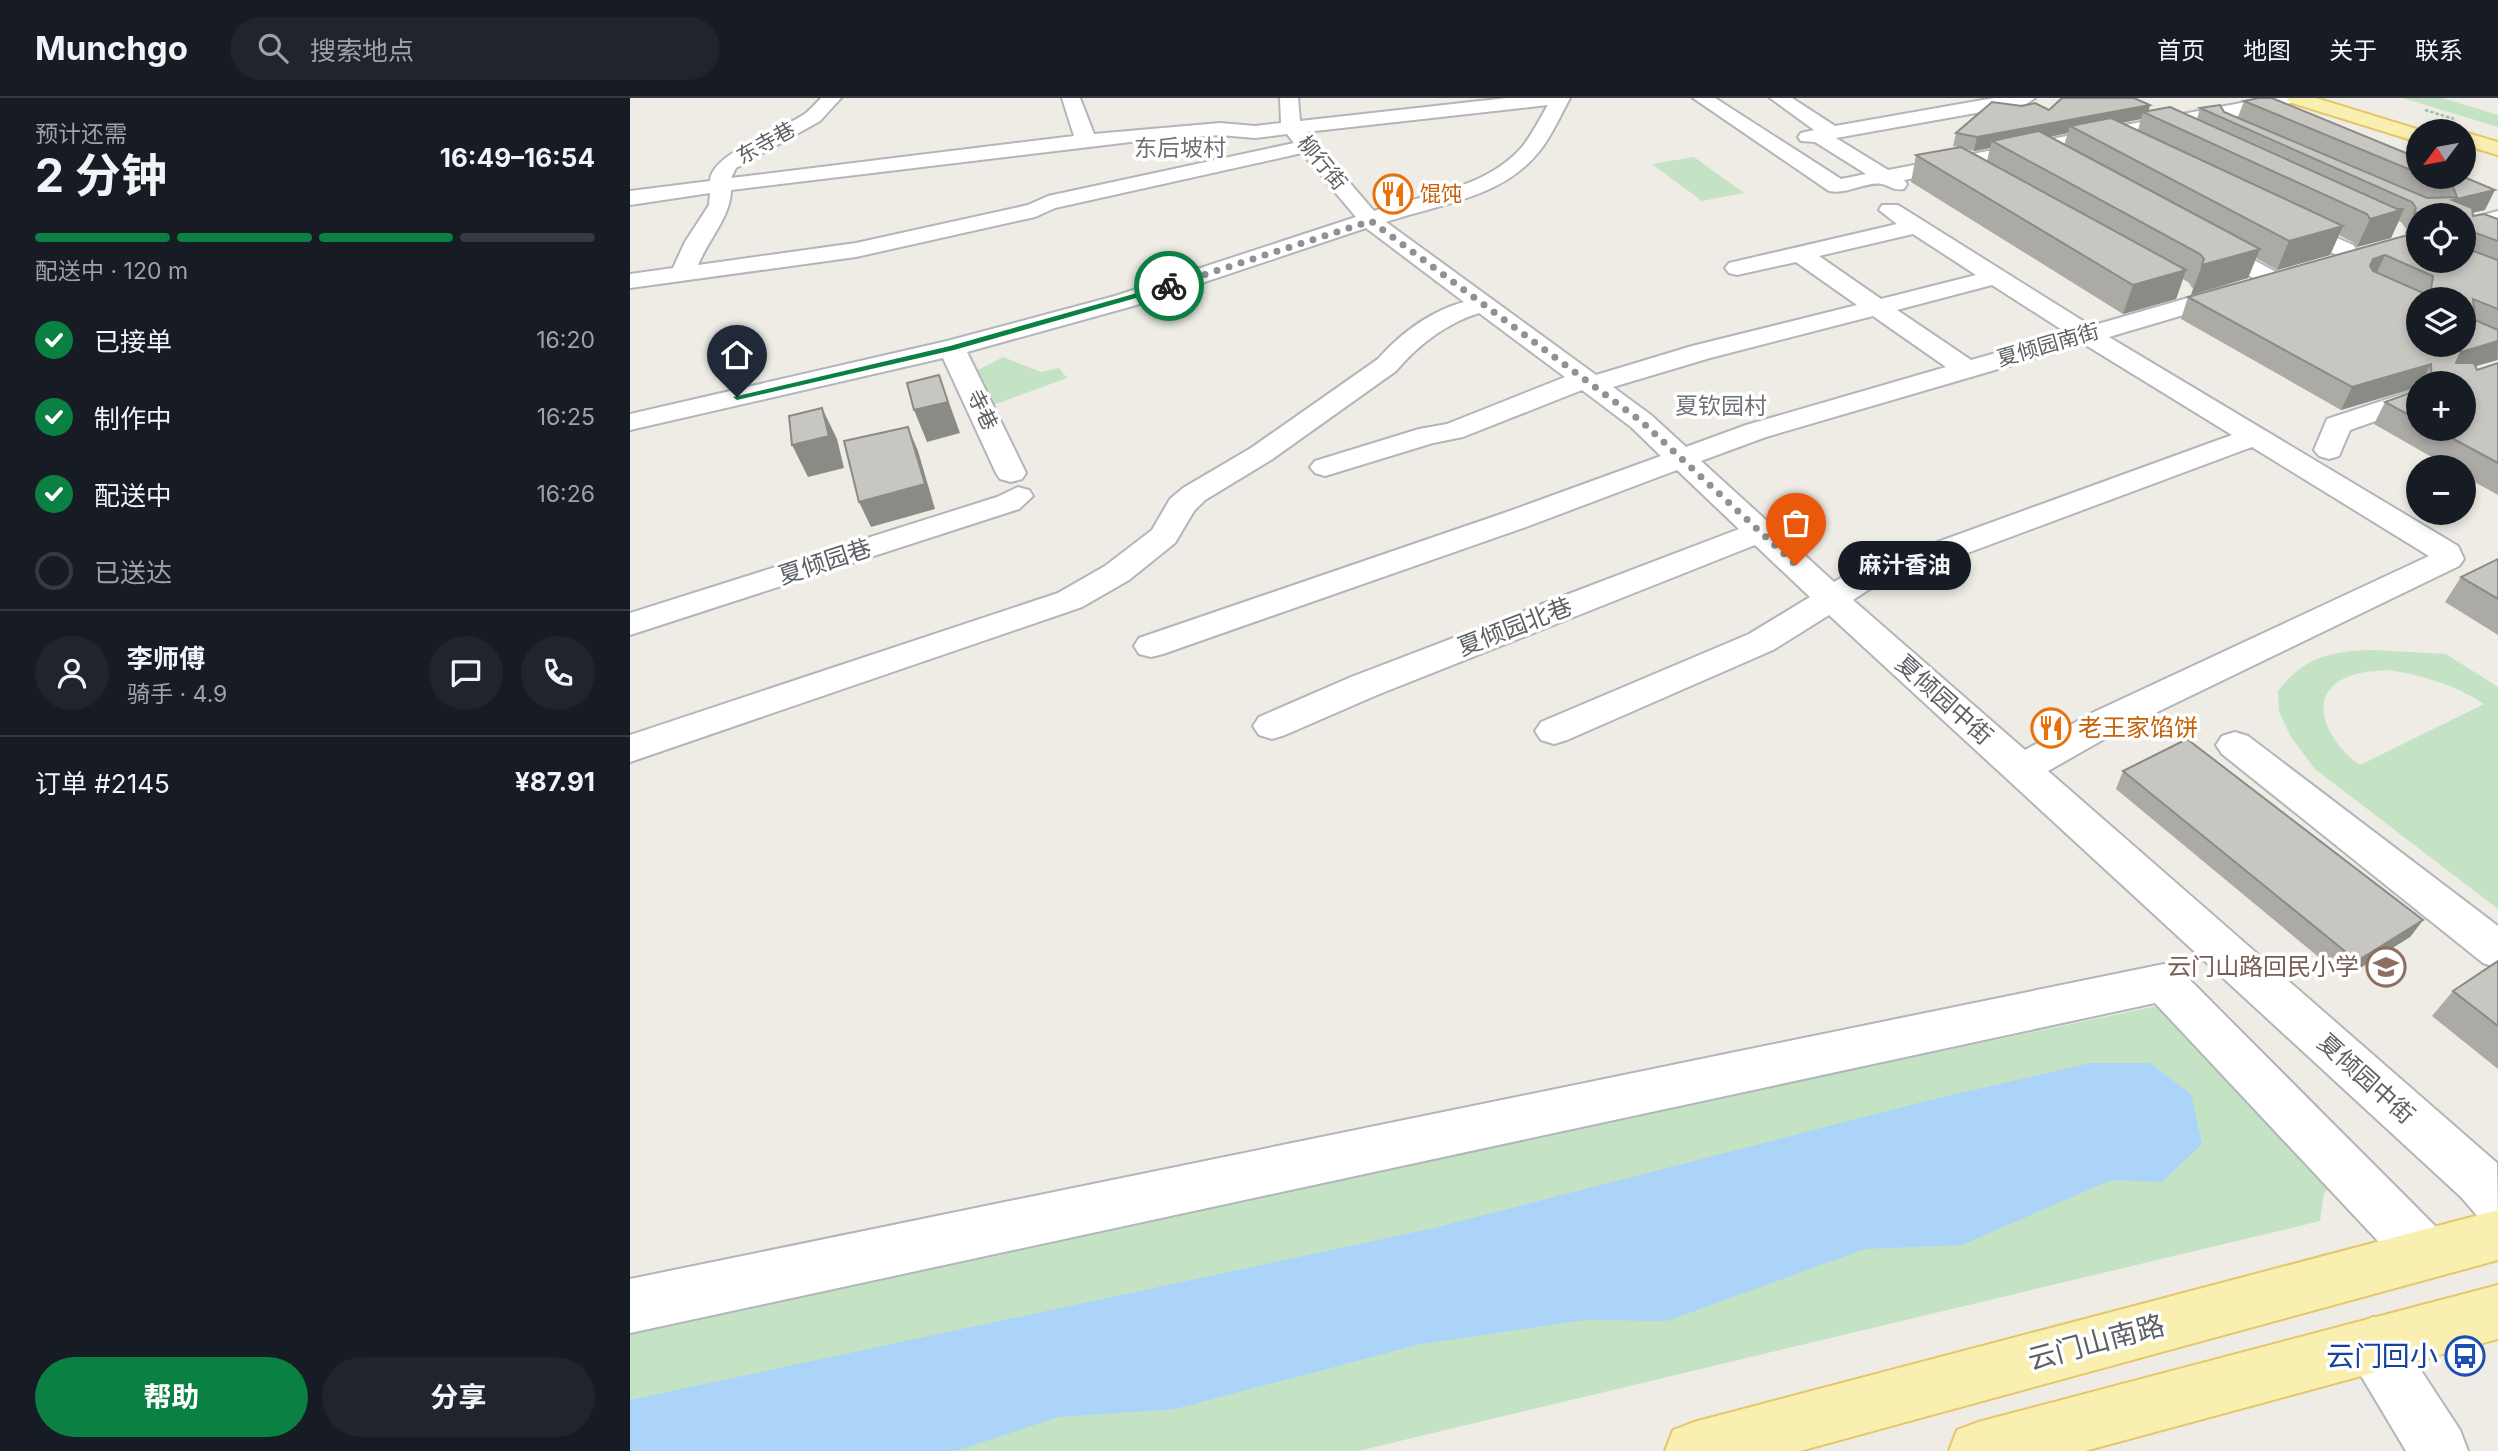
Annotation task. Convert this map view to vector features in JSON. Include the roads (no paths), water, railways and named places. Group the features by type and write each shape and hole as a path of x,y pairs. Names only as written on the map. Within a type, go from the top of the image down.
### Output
{"main road":[{"path":"2296,98 2406,132"},
{"path":"2339,98 2406,119"},
{"path":"2476,137 2498,149"},
{"path":"2476,154 2498,161"},
{"name":"云门山南路","path":"1694,1451 2425,1253 2498,1236"},
{"path":"1978,1451 2498,1312"}],"street":[{"name":"东寺巷","path":"682,274 696,242 720,205 721,173 729,164 813,117 832,98"},
{"path":"1071,98 1084,131 1084,142"},
{"name":"柳行街","path":"1290,98 1291,127 1371,221"},
{"path":"630,198 834,170 1084,142 1220,129 1255,132 1559,98"},
{"path":"630,422 953,352 1124,301 1399,210 1478,188 1516,165 1532,148 1559,98"},
{"path":"1702,98 1837,186 2286,98"},
{"path":"1779,98 1885,177 1919,198"},
{"path":"1936,98 1958,110"},
{"path":"1773,143 2016,99"},
{"path":"1869,104 1897,121"},
{"path":"2205,115 2244,132"},
{"path":"2163,123 2199,140"},
{"path":"2105,134 2141,152"},
{"path":"630,281 856,250 1035,210 1048,203 1139,186 1307,146"},
{"path":"2035,148 2071,167"},
{"path":"1958,163 1993,183"},
{"path":"1890,210 2253,437 2447,553 2448,559 2107,721 2021,769"},
{"path":"2273,215 2345,257"},
{"path":"2476,224 2498,218"},
{"name":"夏倾园中街","path":"1371,221 1641,421 1832,599 2479,1180 2498,1202"},
{"path":"1737,268 1916,227"},
{"path":"2189,232 2268,277"},
{"path":"1800,254 1965,369"},
{"name":"夏倾园南街","path":"1151,646 1756,430 2299,274"},
{"path":"1325,467 1429,435 1453,431 1590,382 1995,277"},
{"path":"630,749 1070,600 1117,573 1164,536 1181,506 1195,494 1261,454 1387,365 1401,349 1449,314 1483,304"},
{"path":"953,352 996,376"},
{"name":"寺巷","path":"953,352 984,412 1014,485"},
{"path":"2329,450 2337,425 2406,401"},
{"path":"1554,731 1761,642 1856,583 2253,437"},
{"name":"夏倾园巷","path":"630,624 1008,503 1014,485"},
{"name":"夏倾园北巷","path":"1272,726 1364,686 1760,532"},
{"path":"2235,745 2498,950"},
{"path":"630,1306 2164,983 2425,1253"},
{"path":"2374,1345 2440,1451"}],"water":[{"path":"2090,1063 2150,1063 2191,1094 2202,1144 2162,1182 2111,1180 1962,1245 1865,1249 1667,1321 1585,1320 1421,1344 1175,1409 1059,1417 955,1451 630,1451 630,1400 1434,1228 1926,1101"}],"place":[{"name":"馄饨","path":"1393,194"},
{"name":"麻汁香油","path":"1796,565"},
{"name":"老王家馅饼","path":"2051,728"},
{"name":"云门山路回民小学","path":"2386,967"},
{"name":"云门回小","path":"2465,1356"}],"district":[{"name":"东后坡村","path":"1180,148"},
{"name":"夏钦园村","path":"1721,406"}]}
